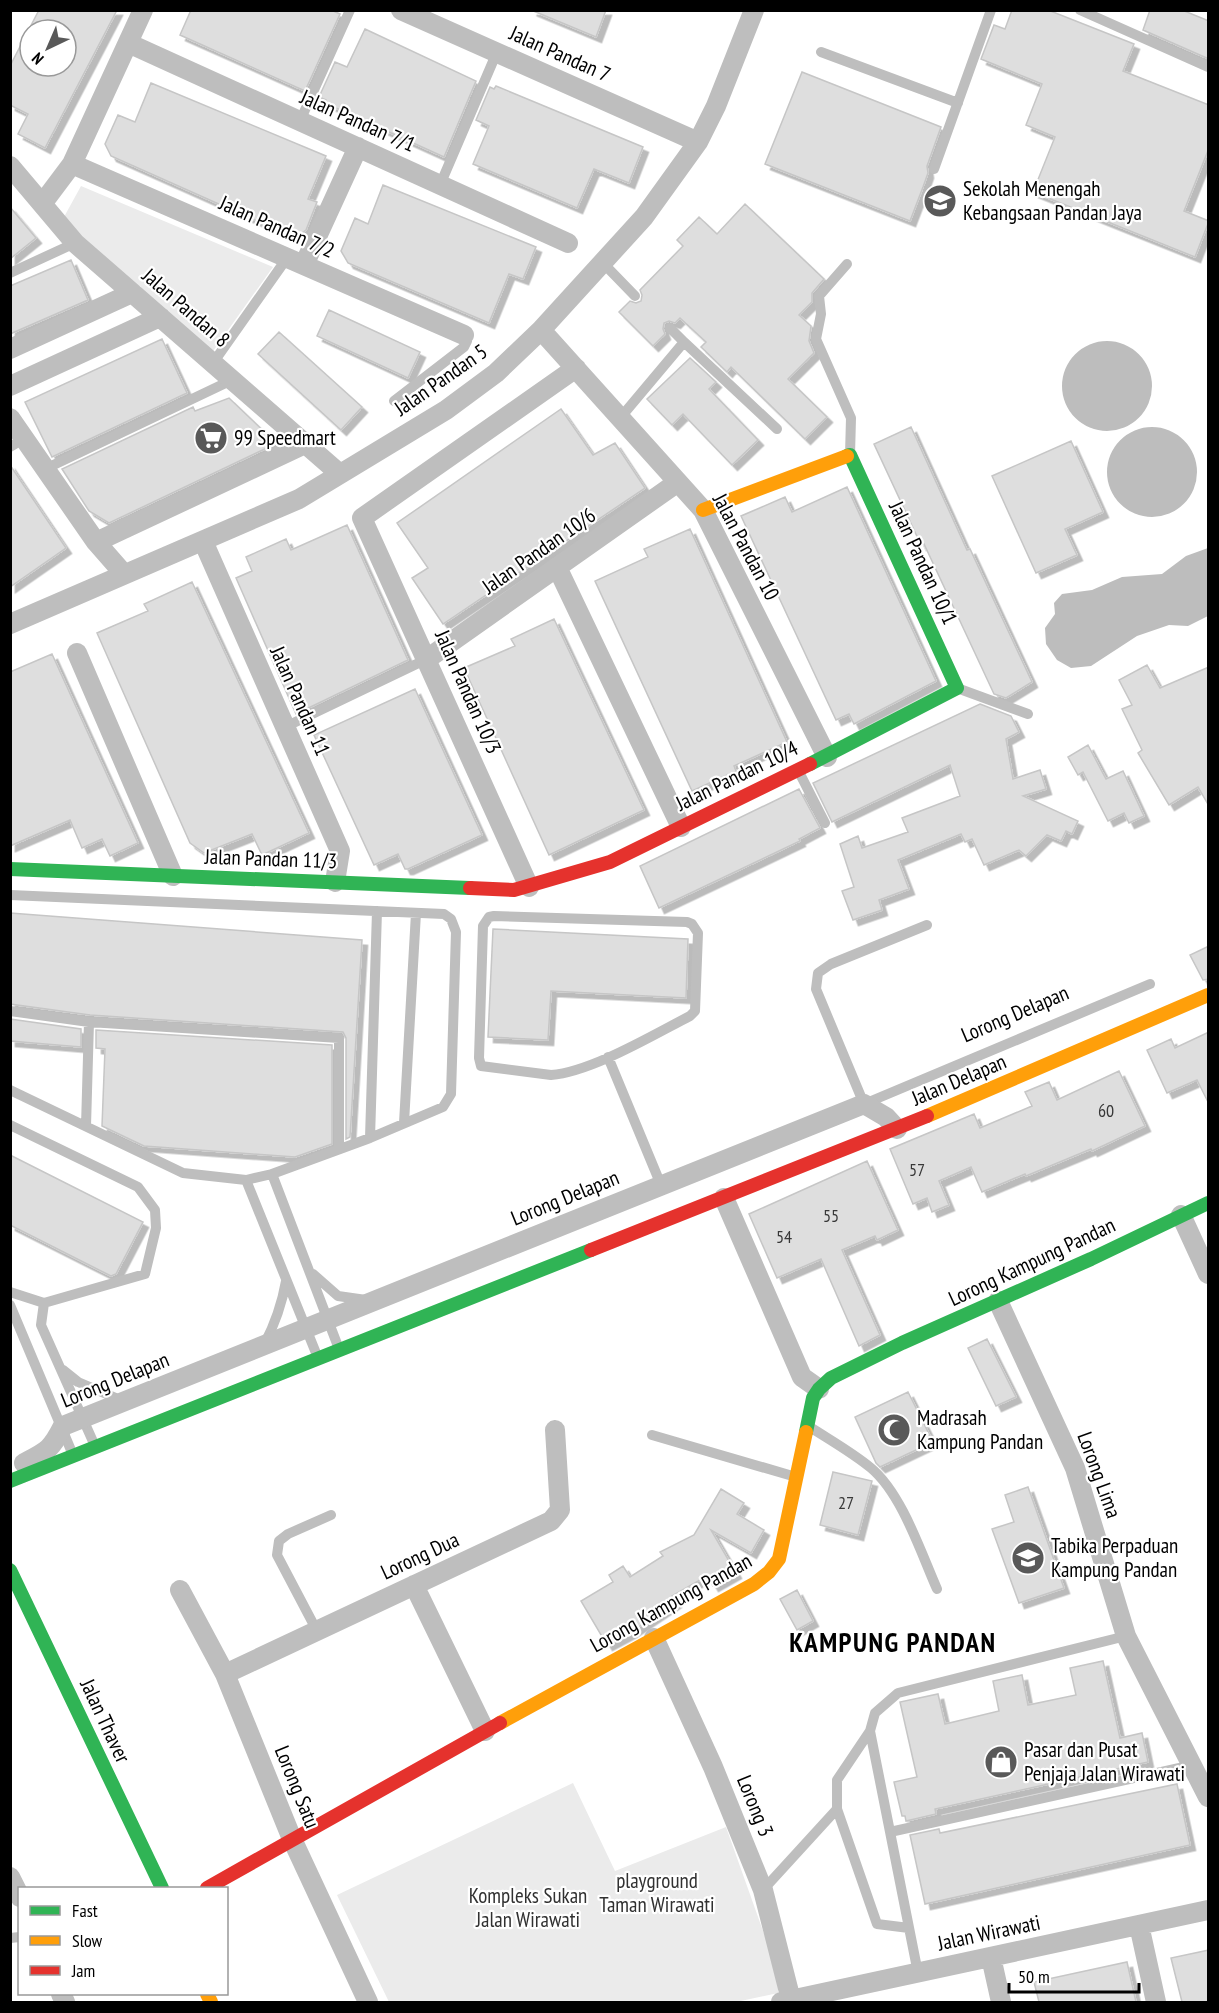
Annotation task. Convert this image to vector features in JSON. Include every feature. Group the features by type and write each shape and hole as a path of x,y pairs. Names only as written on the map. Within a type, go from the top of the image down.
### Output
{"street":[{"path":"42,204 72,164 143,10"},
{"name":"Jalan Pandan 5","path":"10,624 298,499 446,410 496,373 541,330 644,217 698,142 716,106 754,10"},
{"name":"Jalan Pandan 7","path":"412,13 698,142"},
{"name":"Jalan Pandan 7/1","path":"128,43 568,243"},
{"path":"296,262 358,147"},
{"name":"Jalan Pandan 7/2","path":"72,164 464,335"},
{"name":"Jalan Pandan 8","path":"10,166 75,243 340,474"},
{"path":"10,349 132,293"},
{"path":"10,386 160,317"},
{"name":"Jalan Pandan 10","path":"541,330 703,510 827,757"},
{"name":"Jalan Pandan 10/3","path":"529,887 362,518 576,368"},
{"path":"10,418 18,443 45,469 96,542 124,574"},
{"path":"96,542 305,444"},
{"path":"703,510 850,455"},
{"name":"Jalan Pandan 10/1","path":"850,455 957,688"},
{"name":"Jalan Pandan 10/6","path":"427,659 678,482"},
{"name":"Jalan Pandan 11","path":"203,541 340,850 335,882"},
{"path":"557,567 681,826"},
{"path":"77,653 173,876"},
{"name":"Jalan Pandan 10/4","path":"529,887 610,862 798,769 827,757 957,688"},
{"name":"Jalan Pandan 11/3","path":"10,869 514,890 529,887"},
{"name":"Jalan Delapan","path":"724,1198 897,1129 1209,994"},
{"path":"864,1104 886,1116 897,1129"},
{"name":"Lorong Delapan","path":"10,1469 44,1453 53,1446 63,1426 864,1104"},
{"path":"662,1185 675,1217"},
{"path":"10,1481 724,1198 802,1377 819,1389"},
{"name":"Lorong Kampung Pandan","path":"209,1887 485,1731 754,1584 770,1572 779,1559 813,1398 831,1378 1209,1203"},
{"path":"1181,1215 1209,1274"},
{"name":"Lorong Lima","path":"998,1301 1075,1468 1126,1636 1209,1797"},
{"name":"Lorong Dua","path":"225,1674 551,1521 560,1510 555,1430"},
{"name":"Jalan Thaver","path":"10,1570 162,1887"},
{"path":"414,1586 485,1731"},
{"name":"Lorong Satu","path":"180,1590 225,1674 292,1839 368,2002"},
{"name":"Lorong 3","path":"654,1638 713,1767 763,1890 786,2001"},
{"path":"10,1877 18,1893"},
{"name":"Jalan Wirawati","path":"786,2001 849,1995 918,1973 1209,1910"},
{"path":"1139,1925 1156,2002"},
{"path":"991,1957 1001,2002"}],"lane":[{"path":"300,121 350,10"},
{"path":"934,169 991,10"},
{"path":"1080,10 1209,67"},
{"path":"440,185 497,52"},
{"path":"821,52 958,103"},
{"path":"10,273 75,243"},
{"path":"213,363 296,262"},
{"path":"603,263 635,296"},
{"name":"Jalan Pandan 10/1","path":"847,264 819,296 821,314 816,339 851,418 850,455"},
{"path":"670,328 777,429"},
{"path":"394,401 464,347 467,341 464,335"},
{"path":"621,417 684,342"},
{"path":"45,469 232,380"},
{"path":"285,727 427,659"},
{"path":"957,688 1028,714"},
{"path":"798,769 825,823"},
{"path":"10,895 444,914 452,919 456,932 451,1094 443,1107 370,1138 272,1174 246,1180 183,1173 10,1090"},
{"path":"370,1138 376,911"},
{"path":"404,1123 416,913"},
{"path":"489,917 687,922 696,928 696,1007 693,1014 608,1057 572,1072 551,1075 480,1066 483,926 489,917"},
{"path":"864,1104 816,989 818,973 831,964 927,925"},
{"name":"Lorong Delapan","path":"864,1104 1150,984"},
{"path":"10,1011 89,1022 339,1038 339,1149"},
{"path":"86,1126 89,1022"},
{"path":"608,1057 662,1185"},
{"path":"10,1125 138,1187 155,1210 156,1228 145,1274 44,1303 10,1292"},
{"path":"272,1174 339,1350"},
{"path":"246,1180 318,1358"},
{"path":"308,1269 338,1296 373,1301"},
{"path":"264,1345 282,1303 286,1280"},
{"path":"44,1303 41,1325 95,1446"},
{"path":"10,1305 74,1455"},
{"path":"23,1333 41,1325"},
{"path":"60,1368 78,1382 124,1401"},
{"path":"807,1425 872,1469 886,1485 897,1501 937,1589"},
{"path":"652,1435 796,1477"},
{"path":"317,1631 277,1555 279,1541 288,1534 331,1515"},
{"path":"909,1928 877,1924 837,1809 837,1780 870,1731 875,1713 898,1693 1126,1636"},
{"path":"870,1731 918,1973"},
{"path":"890,1832 1193,1765"},
{"path":"763,1890 837,1809"}],"green space":[{"path":"81,186 273,267 211,354 85,242 64,217"},
{"name":"Kompleks Sukan Jalan Wirawati","path":"573,1783 615,1871 726,1827 778,1973 778,1993 736,2002 389,2002 337,1895"}],"shaded area":[{"path":"1107,341 1124,344 1139,354 1149,369 1152,386 1149,403 1139,418 1124,428 1107,431 1090,428 1075,418 1065,403 1062,386 1065,369 1075,354 1090,344"},
{"path":"1152,427 1169,430 1184,440 1194,455 1197,472 1194,489 1184,504 1169,514 1152,517 1135,514 1120,504 1110,489 1107,472 1110,455 1120,440 1135,430"},
{"path":"1208,548 1208,616 1188,626 1169,625 1137,636 1091,666 1071,668 1057,660 1046,644 1045,628 1055,614 1054,603 1062,594 1092,590 1122,577 1162,574 1186,556"}],"building":[{"path":"39,10 117,10 45,148 18,134 28,114 10,105 10,66 18,51 18,78 78,78 78,18 35,18"},
{"path":"191,10 331,10 340,14 305,91 180,35"},
{"path":"531,10 606,10 596,37"},
{"path":"1012,10 1048,10 1134,44 1123,71 1209,105 1209,148 1184,211 1209,221 1195,257 1033,192 1055,137 1026,125 1042,84 981,59 994,25 1005,29"},
{"path":"1150,10 1182,10 1209,21 1209,59 1143,30"},
{"path":"365,29 476,81 444,157 325,103 326,100 319,97 335,62 347,67"},
{"path":"802,72 941,127 927,166 928,173 910,221 765,164"},
{"path":"151,83 326,156 308,199 317,202 306,230 295,238 111,156 105,144 118,115 135,122"},
{"path":"496,86 643,147 629,183 594,169 577,208 473,164 489,126 476,120 490,87 494,89"},
{"path":"383,185 536,247 523,279 509,274 489,323 348,263 341,251 355,218 368,224"},
{"path":"745,204 824,279 812,293 812,302 799,315 811,326 809,341 814,353 788,379 827,417 805,439 731,367 727,372 701,347 706,342 680,318 675,323 669,321 664,323 665,334 653,346 619,312 630,301 636,303 641,301 640,290 683,246 677,240 699,217 717,234"},
{"path":"10,207 36,238 10,259"},
{"path":"71,260 88,300 10,334 10,286"},
{"path":"329,310 420,352 408,378 317,336"},
{"path":"279,332 362,407 341,430 258,354"},
{"path":"162,339 187,393 52,457 25,402"},
{"path":"690,358 716,382 709,389 758,440 732,465 683,414 672,425 647,399"},
{"path":"229,398 272,439 271,446 109,523 89,511 62,469 193,407 195,411"},
{"path":"561,409 593,455 615,443 645,488 443,624 412,578 428,568 397,523"},
{"path":"911,427 967,550 970,549 1032,682 1006,698 994,694 924,544 921,545 874,444"},
{"path":"1071,441 1103,512 1065,529 1077,555 1036,573 992,476"},
{"path":"10,465 66,548 10,587"},
{"path":"847,487 936,681 854,724 849,714 836,720 741,516 785,497 792,512"},
{"path":"347,525 408,660 296,714 236,578 252,571 246,557 286,539 291,550"},
{"path":"690,529 787,742 734,766 736,771 692,791 595,581 648,557 644,549"},
{"path":"192,582 309,833 262,855 252,834 204,853 190,843 97,633 148,611 144,604"},
{"path":"554,619 644,810 549,855 464,668 515,646 511,639"},
{"path":"52,654 138,843 110,856 102,839 82,848 70,820 10,846 10,672"},
{"path":"1147,665 1160,688 1209,667 1209,806 1198,787 1169,805 1138,753 1142,750 1122,709 1132,705 1119,680"},
{"path":"415,689 482,835 408,869 405,869 398,854 374,865 314,735"},
{"path":"980,704 1011,716 1019,732 1006,739 1013,779 1040,770 1046,789 1023,796 1078,821 1072,834 1066,831 1061,841 1047,835 1026,856 1019,850 984,865 972,839 965,842 961,834 898,860 909,889 879,900 882,910 853,920 842,891 854,887 840,844 858,836 862,848 908,832 902,818 960,796 950,765 832,822 813,783"},
{"path":"1088,745 1106,779 1123,771 1144,816 1129,823 1124,813 1108,821 1083,772 1078,775 1068,757"},
{"path":"799,789 820,828 799,839 800,841 659,908 640,866"},
{"path":"10,913 362,940 350,1137 346,1139 346,1038 343,1032 90,1015 10,1004"},
{"path":"493,929 688,939 686,998 551,991 548,1040 488,1037"},
{"path":"1209,946 1209,979 1203,980 1190,955"},
{"path":"10,1019 81,1029 81,1047 10,1041"},
{"path":"96,1030 332,1045 332,1144 295,1157 144,1146 102,1126 105,1049 96,1048"},
{"path":"1209,1032 1209,1104 1197,1080 1167,1093 1147,1050 1171,1039 1175,1048"},
{"path":"1119,1071 1145,1126 1092,1151 1091,1149 982,1192 971,1167 939,1181 949,1205 932,1212 927,1198 913,1204 890,1149 974,1114 980,1128 1032,1106 1025,1092 1049,1082 1057,1100"},
{"path":"10,1155 143,1222 116,1274 111,1276 10,1225"},
{"path":"867,1161 898,1230 877,1240 875,1236 842,1250 880,1335 859,1346 821,1259 777,1278 749,1214"},
{"path":"987,1339 1016,1397 996,1406 968,1348"},
{"name":"Madrasah Kampung Pandan","path":"908,1392 933,1442 880,1467 855,1417"},
{"path":"833,1472 872,1481 858,1535 820,1525"},
{"name":"Tabika Perpaduan Kampung Pandan","path":"1028,1487 1064,1588 1019,1603 992,1529 1014,1522 1005,1495"},
{"path":"721,1489 744,1503 737,1514 764,1530 751,1553 711,1530 736,1573 713,1586 707,1576 672,1596 676,1602 607,1645 581,1601 613,1582 609,1575 623,1566 630,1577 663,1556 660,1552 694,1535"},
{"path":"797,1590 813,1621 797,1630 780,1599"},
{"path":"1103,1661 1120,1738 1142,1733 1148,1762 935,1809 936,1814 906,1821 905,1816 902,1816 894,1782 917,1777 900,1702 938,1694 945,1724 999,1711 993,1681 1022,1675 1028,1705 1076,1695 1070,1668"},
{"path":"1177,1784 1190,1845 925,1904 910,1835 939,1829 940,1833"},
{"path":"1209,1950 1209,2002 1182,2002 1171,1958"},
{"path":"1127,1962 1136,2002 1039,2002 1034,1982"}],"traffic: fast":[{"path":"810,764 957,688 850,455 847,456"},
{"path":"10,869 470,888"},
{"path":"806,1432 813,1398 831,1378 902,1343 1091,1259 1208,1203"},
{"path":"10,1481 591,1250"},
{"path":"10,1570 162,1887"}],"traffic: slow":[{"path":"703,510 847,456"},
{"path":"927,1116 1208,995"},
{"path":"500,1723 754,1584 769,1572 779,1559 806,1432"},
{"path":"208,1995 211,2002"}],"traffic: jam":[{"path":"470,888 514,890 610,862 810,764"},
{"path":"591,1250 927,1116"},
{"path":"209,1887 500,1723"}],"place":[{"name":"Sekolah Menengah Kebangsaan Pandan Jaya","path":"940,201"},
{"name":"99 Speedmart","path":"211,438"},
{"name":"Madrasah Kampung Pandan","path":"894,1430"},
{"name":"Tabika Perpaduan Kampung Pandan","path":"1028,1558"},
{"name":"Pasar dan Pusat Penjaja Jalan Wirawati","path":"1001,1762"}],"district":[{"name":"KAMPUNG PANDAN","path":"893,1643"}],"park label":[{"name":"playground Taman Wirawati","path":"657,1893"}]}
